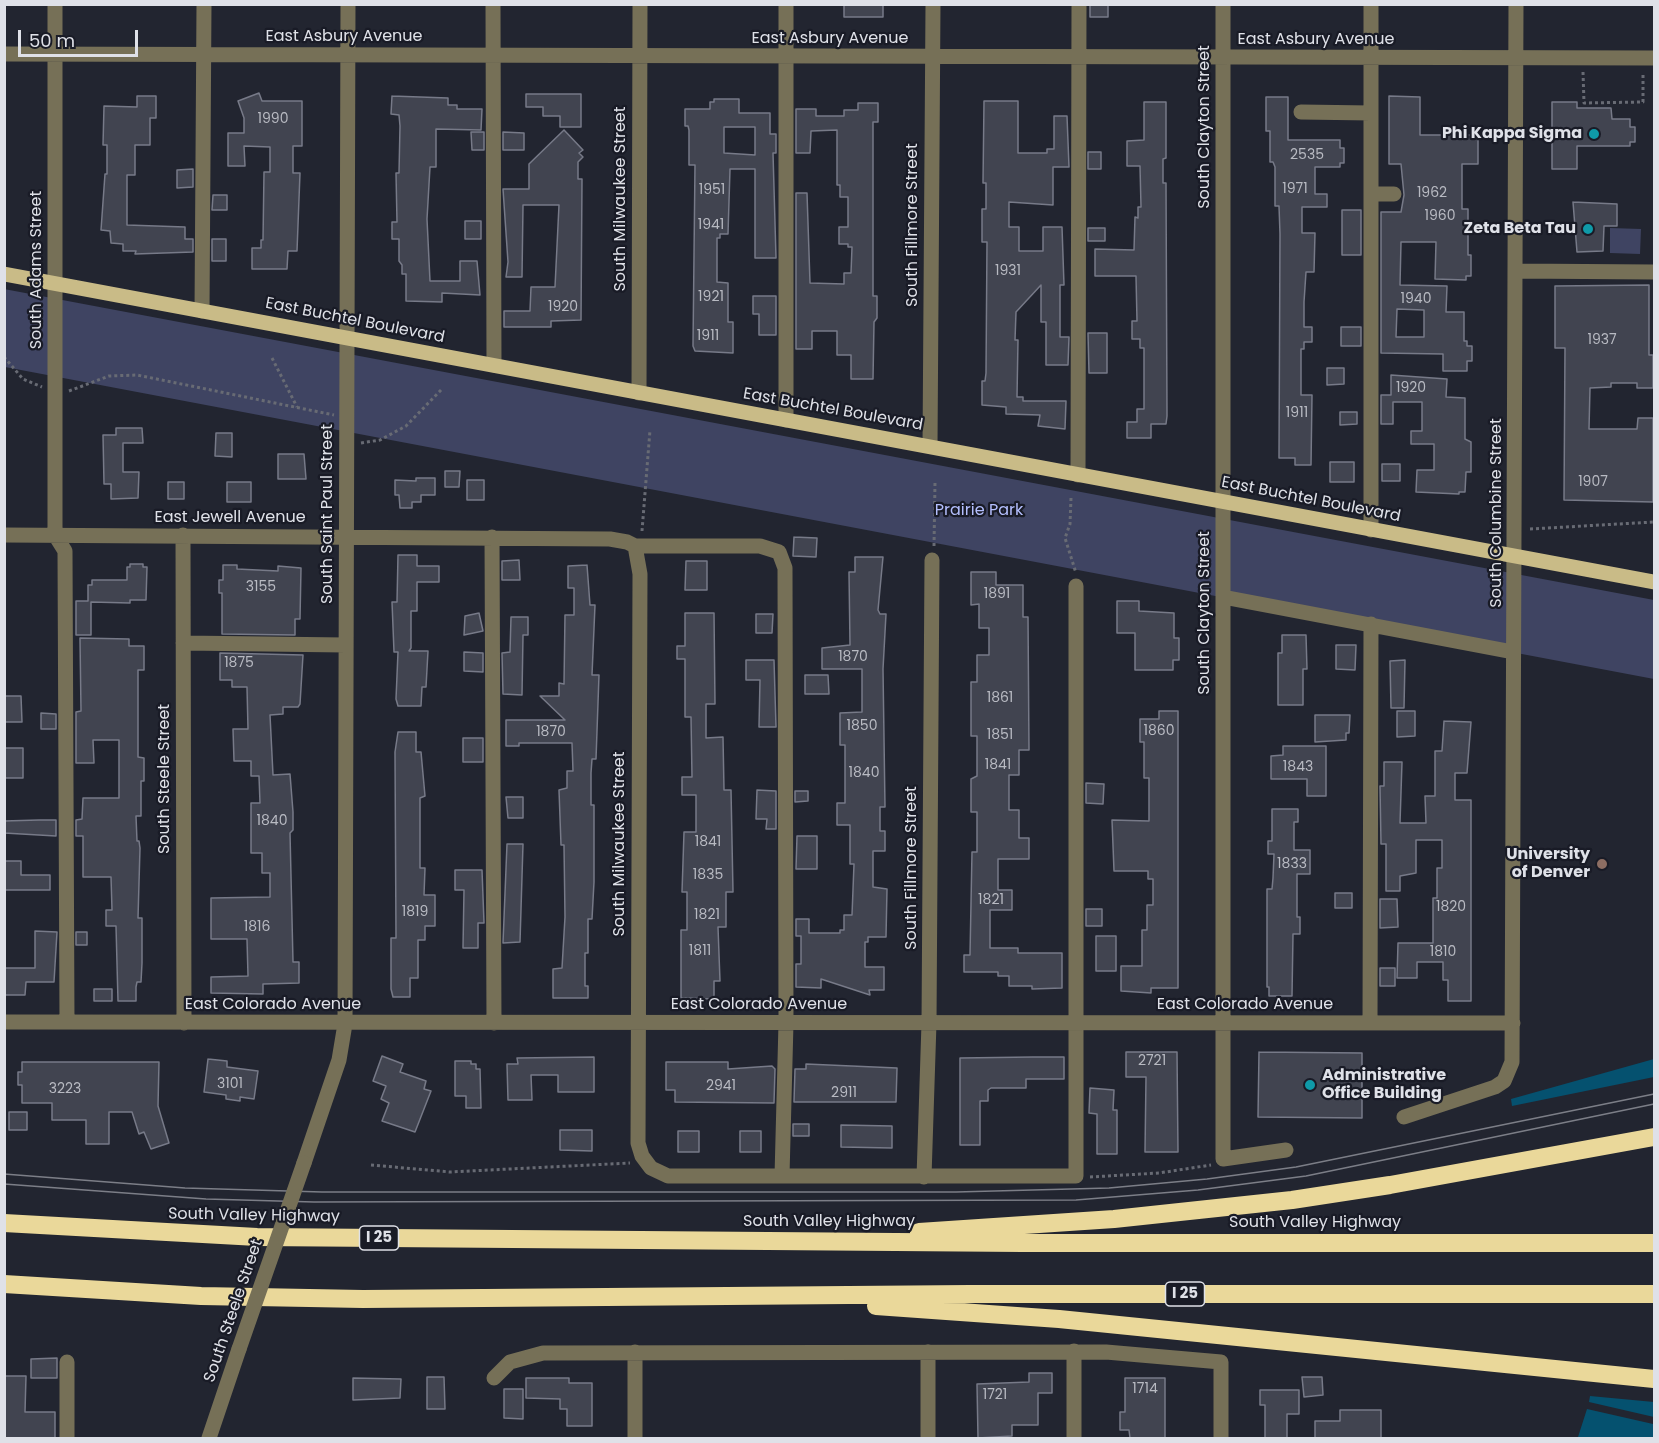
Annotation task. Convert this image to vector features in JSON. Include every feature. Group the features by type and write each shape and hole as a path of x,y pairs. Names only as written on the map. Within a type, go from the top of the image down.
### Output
{"highway":[{"path":"755,1241 1114,1219 1205,1210 1390,1185 1649,1139"},
{"name":"South Valley Highway","path":"4,1223 257,1237 755,1241 1654,1243"},
{"name":"I 25","path":"4,1284 142,1293 304,1299 970,1294 1654,1294"},
{"path":"716,1297 1001,1314 1654,1379"}],"main road":[{"name":"East Buchtel Boulevard","path":"4,274 1654,582"}],"street":[{"name":"South Adams Street","path":"55,4 55,535 65,551 67,1022"},
{"path":"202,311 204,4"},
{"name":"South Saint Paul Street","path":"345,1024 348,4"},
{"path":"493,4 494,365"},
{"name":"South Milwaukee Street","path":"639,393 640,4"},
{"path":"786,4 786,420"},
{"name":"South Fillmore Street","path":"930,446 933,4"},
{"path":"1078,475 1079,4"},
{"name":"South Clayton Street","path":"1223,4 1223,1159"},
{"path":"1371,4 1371,530"},
{"name":"South Columbine Street","path":"1404,1117 1495,1087 1504,1081 1512,1062 1516,4"},
{"name":"East Asbury Avenue","path":"4,54 1654,58"},
{"path":"1301,112 1371,113"},
{"path":"1371,194 1394,194"},
{"path":"1515,271 1654,273"},
{"name":"East Jewell Avenue","path":"4,535 610,538 635,546 760,546 779,552 784,558 786,1023"},
{"name":"South Steele Street","path":"183,535 184,1023"},
{"path":"492,537 494,1023"},
{"name":"South Milwaukee Street","path":"635,546 640,574 638,1143 647,1162"},
{"name":"South Fillmore Street","path":"924,1177 929,1023 932,560"},
{"path":"647,1162 657,1172 668,1176 1076,1176 1076,586"},
{"path":"1223,597 1513,652"},
{"path":"1370,1023 1371,624"},
{"path":"183,643 346,645"},
{"name":"East Colorado Avenue","path":"4,1022 1513,1023"},
{"path":"782,1176 786,1023"},
{"name":"South Steele Street","path":"209,1438 339,1060 345,1024"},
{"path":"1223,1159 1286,1150"},
{"path":"1074,1351 1074,1438"},
{"path":"494,1378 510,1362 531,1355 636,1352 1074,1351 1221,1362 1221,1438"},
{"path":"635,1438 636,1352"},
{"path":"928,1352 928,1438"},
{"path":"67,1362 67,1438"}],"path":[{"path":"1583,69 1584,103 1643,102 1643,71 1654,71"},
{"path":"4,357 23,379 54,391 68,391 109,376 137,375 218,390 272,405 297,407 346,419"},
{"path":"272,358 297,407"},
{"path":"346,445 369,442 393,434 420,414 442,389"},
{"path":"635,546 644,518 650,430"},
{"path":"932,560 935,482"},
{"path":"1071,498 1070,524 1065,538 1075,567 1076,586"},
{"path":"1530,529 1654,522"},
{"path":"1076,1176 1123,1177 1205,1168 1223,1159"},
{"path":"371,1166 450,1172 647,1162"}],"green space":[{"path":"1610,228 1641,229 1640,254 1610,253"},
{"name":"Prairie Park","path":"4,289 1654,600 1654,679 5,367"}],"shaded area":[{"path":"1654,1059 1654,1077 1512,1106 1511,1099"},
{"path":"1590,1396 1654,1402 1654,1417 1589,1402"},
{"path":"1587,1409 1653,1424 1654,1421 1654,1438 1578,1437"}],"building":[{"path":"844,4 883,4 883,17 844,17"},
{"path":"1090,4 1108,4 1108,17 1090,17"},
{"path":"259,93 262,101 302,101 302,146 293,146 293,173 300,173 297,251 288,251 287,269 252,269 252,248 261,248 261,240 263,240 264,172 270,172 270,147 244,146 245,166 228,166 228,133 244,133 244,118 238,101"},
{"path":"526,94 581,94 581,127 560,127 560,116 543,116 543,107 526,107"},
{"path":"137,96 156,96 156,118 150,118 150,145 135,145 135,175 127,175 127,225 185,227 185,239 193,239 193,252 135,254 136,251 123,251 123,244 111,243 110,231 101,230 105,174 107,174 107,145 103,145 104,106 137,107"},
{"path":"392,96 448,98 448,105 457,105 457,109 482,109 481,130 436,129 436,167 430,167 427,219 430,281 460,281 460,261 477,261 480,295 442,293 442,302 406,301 406,274 402,274 402,265 399,261 399,239 392,239 392,222 397,222 396,173 399,173 400,126 399,115 391,114"},
{"path":"1389,96 1420,97 1420,135 1478,135 1478,164 1462,164 1462,209 1468,209 1468,255 1471,255 1471,276 1466,276 1466,280 1435,279 1436,242 1401,242 1400,285 1447,286 1446,312 1464,312 1464,341 1467,341 1467,346 1472,346 1472,361 1467,361 1467,371 1443,371 1443,354 1381,353 1381,212 1401,212 1404,195 1401,164 1389,164","holes":["1397,309 1424,310 1424,337 1396,337"]},
{"path":"1266,97 1288,97 1288,140 1340,140 1340,148 1344,148 1344,163 1340,163 1340,167 1315,167 1315,194 1327,194 1327,207 1302,207 1302,233 1315,233 1314,272 1306,272 1304,302 1304,327 1312,327 1312,342 1304,342 1304,349 1301,349 1301,395 1312,395 1311,465 1295,465 1295,458 1279,458 1279,206 1275,206 1275,167 1273,162 1270,162 1270,131 1266,131"},
{"path":"714,99 739,99 739,113 770,113 770,134 776,134 776,153 773,153 776,258 755,258 755,169 730,169 728,234 720,234 720,238 717,238 717,282 728,283 728,322 733,322 733,353 695,351 693,346 695,165 689,165 689,130 688,126 685,126 685,109 710,109 710,102 714,102","holes":["724,127 755,127 755,155 724,153"]},
{"path":"984,101 1018,101 1018,153 1047,153 1047,149 1054,149 1054,116 1067,116 1069,167 1053,167 1053,205 1009,202 1009,227 1019,227 1019,251 1043,251 1043,227 1062,227 1064,285 1060,285 1060,337 1069,337 1068,365 1046,365 1046,322 1041,322 1041,285 1016,312 1015,340 1018,340 1017,397 1023,397 1023,401 1066,401 1065,429 1038,426 1040,415 1006,414 1006,407 982,405 982,381 985,381 986,373 987,242 982,242 982,209 986,209 986,183 983,183"},
{"path":"1144,102 1166,102 1166,158 1163,159 1163,183 1166,183 1167,416 1166,424 1151,424 1151,438 1127,438 1127,422 1137,422 1137,409 1144,409 1144,348 1140,348 1140,339 1132,339 1132,321 1137,321 1136,276 1095,276 1095,249 1134,250 1135,217 1138,218 1138,207 1141,207 1140,166 1127,166 1127,141 1144,140"},
{"name":"Phi Kappa Sigma","path":"1552,102 1577,102 1577,108 1611,108 1612,119 1630,119 1630,127 1635,127 1635,142 1630,142 1630,146 1577,146 1577,169 1552,169"},
{"path":"858,103 878,103 878,122 873,122 873,296 877,296 877,318 874,322 873,379 851,379 851,355 837,355 837,331 812,331 812,349 796,349 796,193 807,193 810,283 844,284 844,273 851,273 852,247 848,247 848,244 839,244 839,227 848,227 848,197 840,197 840,185 837,185 837,130 811,131 810,153 796,153 796,109 816,109 816,116 844,116 844,110 858,110"},
{"path":"564,130 583,150 579,153 583,157 578,162 578,179 582,179 581,320 551,321 551,327 504,327 504,311 530,311 531,287 555,287 559,205 523,205 522,277 506,277 508,262 503,189 529,189 529,164"},
{"path":"471,132 484,132 484,150 472,150"},
{"path":"503,132 524,133 524,150 503,150"},
{"path":"1088,152 1101,152 1101,169 1088,169"},
{"path":"193,169 193,187 177,188 177,170"},
{"path":"213,195 227,195 227,210 212,210"},
{"name":"Zeta Beta Tau","path":"1573,202 1617,204 1617,226 1604,226 1603,251 1577,252"},
{"path":"1342,210 1361,210 1361,255 1342,255"},
{"path":"465,221 481,221 481,239 465,239"},
{"path":"1088,228 1105,228 1105,241 1088,241"},
{"path":"212,239 226,239 226,261 212,261"},
{"path":"1649,285 1649,355 1653,355 1653,388 1637,388 1637,383 1611,383 1611,387 1590,388 1589,429 1637,429 1638,418 1653,418 1653,502 1564,500 1565,348 1555,348 1555,286"},
{"path":"753,296 776,296 776,335 759,335 759,314 753,314"},
{"path":"1341,327 1361,327 1361,346 1341,346"},
{"path":"1088,333 1107,333 1107,373 1089,373"},
{"path":"1327,368 1344,368 1344,384 1327,385"},
{"path":"1391,375 1447,379 1446,397 1465,398 1465,439 1471,442 1471,472 1466,472 1465,492 1459,492 1459,494 1416,492 1417,470 1434,470 1434,444 1411,444 1411,431 1422,431 1422,402 1393,402 1393,424 1381,424 1381,395 1391,395"},
{"path":"1340,412 1357,412 1357,424 1340,425"},
{"path":"116,428 142,428 143,443 123,443 123,472 139,472 138,498 111,499 111,484 104,484 103,435 116,435"},
{"path":"216,433 232,433 232,457 215,456"},
{"path":"278,454 304,454 306,479 278,479"},
{"path":"1330,462 1354,462 1354,482 1330,482"},
{"path":"1382,464 1400,464 1400,481 1382,481"},
{"path":"445,471 460,471 459,487 445,487"},
{"path":"416,478 435,478 435,495 421,495 421,502 412,502 412,508 400,508 399,495 395,495 395,480 416,481"},
{"path":"467,480 484,480 484,500 467,500"},
{"path":"168,482 184,482 184,499 168,499"},
{"path":"227,482 251,482 251,502 227,502"},
{"path":"794,537 817,538 816,557 793,556"},
{"path":"398,555 417,555 417,566 439,566 439,582 417,582 417,611 411,611 411,648 409,651 428,651 426,687 422,687 421,706 398,706 396,699 398,652 394,652 392,602 397,602"},
{"path":"855,557 883,557 878,610 880,614 886,614 883,669 885,807 880,807 880,831 885,831 885,851 873,851 873,887 887,889 886,937 868,937 868,942 865,942 865,967 884,967 884,990 869,990 870,995 821,979 821,988 796,987 796,964 801,964 801,936 796,936 796,919 809,919 809,933 840,933 840,930 844,930 844,915 852,915 854,864 850,864 850,825 837,825 837,803 845,803 845,745 840,745 840,713 862,712 862,669 822,669 822,648 850,645 849,572 855,572"},
{"path":"519,560 520,580 502,580 502,561"},
{"path":"686,561 707,561 707,590 685,590"},
{"path":"130,564 143,564 143,567 147,567 146,600 130,600 130,603 91,602 91,635 76,635 76,601 88,601 88,585 92,585 92,580 127,580 127,567 130,567"},
{"path":"223,565 237,565 237,569 278,571 278,566 301,568 300,619 295,619 295,635 222,634 222,593 219,593 219,580 223,580"},
{"path":"587,565 590,605 595,605 592,675 599,675 596,759 592,759 591,773 591,805 594,805 594,882 592,919 588,919 588,953 585,953 585,986 588,986 588,998 553,998 553,969 562,968 565,917 564,845 561,845 559,790 567,788 567,771 573,771 572,743 519,743 519,746 506,746 506,720 565,720 540,696 559,696 559,683 564,684 565,615 574,615 574,588 568,588 568,566"},
{"path":"971,572 996,572 996,585 1023,585 1023,617 1028,617 1029,750 1019,750 1019,775 1009,775 1009,810 1019,810 1019,838 1029,838 1029,859 998,859 998,890 1012,890 1012,910 990,910 990,948 1018,948 1018,953 1062,953 1062,988 1032,989 1032,986 1009,986 1009,976 998,976 998,972 964,972 964,955 970,955 972,852 977,852 977,812 971,812 971,779 977,776 977,736 971,736 971,682 977,682 977,655 989,655 989,628 979,628 979,604 971,605"},
{"path":"1117,601 1139,601 1139,611 1174,613 1174,638 1179,638 1179,660 1173,660 1173,670 1135,670 1135,633 1117,633"},
{"path":"479,613 483,631 464,635 465,616"},
{"path":"685,613 714,613 715,704 706,704 706,738 723,737 724,790 731,790 733,892 726,892 726,927 718,927 720,981 714,981 714,999 681,998 681,930 687,930 687,892 682,892 684,832 696,832 696,795 682,795 682,777 692,777 691,717 685,717 685,659 677,659 677,646 685,646"},
{"path":"756,614 773,614 772,633 756,633"},
{"path":"511,617 528,617 528,635 523,635 522,695 503,694 502,653 510,652"},
{"path":"1282,635 1306,635 1307,669 1303,669 1303,705 1278,705 1278,653 1282,653"},
{"path":"80,638 129,639 129,646 144,646 144,670 138,670 138,757 144,758 144,781 141,781 141,816 136,816 137,841 139,841 140,848 138,918 142,918 142,963 141,982 137,982 136,987 136,1001 118,1001 116,926 106,926 106,910 112,910 111,877 83,877 83,836 76,836 76,820 82,819 83,798 119,798 119,740 93,740 94,763 76,763 76,712 81,711"},
{"path":"1336,645 1356,645 1355,670 1336,669"},
{"path":"464,652 483,653 483,672 464,671"},
{"path":"220,653 303,655 300,704 298,707 283,707 283,714 270,715 273,775 290,774 293,812 293,830 290,833 293,962 299,962 299,983 263,984 263,994 211,993 211,977 248,976 247,939 211,939 211,898 270,897 270,873 262,873 262,853 251,853 251,803 260,803 259,776 251,776 251,761 234,761 233,729 248,729 247,687 232,687 232,680 220,680"},
{"path":"746,660 774,660 776,727 759,727 760,680 746,680"},
{"path":"1405,660 1404,708 1391,708 1390,661"},
{"path":"805,675 828,675 829,694 805,694"},
{"path":"4,696 21,696 22,722 4,722"},
{"path":"1159,711 1178,711 1178,988 1151,988 1151,993 1121,991 1121,966 1142,966 1142,930 1147,930 1147,905 1153,905 1153,879 1148,879 1148,871 1114,871 1112,820 1149,821 1149,778 1144,778 1144,742 1140,742 1140,719 1159,719"},
{"path":"1397,711 1415,711 1415,736 1397,737"},
{"path":"41,713 56,714 56,729 41,729"},
{"path":"1315,715 1350,715 1349,733 1346,733 1346,740 1315,742"},
{"path":"1444,721 1471,722 1467,773 1455,773 1455,800 1471,800 1471,1001 1448,1001 1448,980 1443,980 1443,962 1417,962 1417,978 1397,978 1398,943 1433,943 1433,898 1437,898 1437,868 1442,868 1442,840 1416,840 1416,873 1400,876 1400,891 1386,891 1386,844 1381,844 1380,786 1384,786 1384,762 1402,762 1400,823 1426,823 1425,796 1435,796 1435,751 1442,751"},
{"path":"398,732 416,732 416,752 421,752 425,796 420,798 420,868 425,868 424,895 435,895 435,926 425,926 425,940 418,940 418,978 410,978 410,997 393,997 391,989 391,938 396,938 395,752"},
{"path":"463,738 483,738 483,762 463,762"},
{"path":"1283,746 1326,746 1326,796 1307,796 1307,779 1271,779 1271,756 1283,755"},
{"path":"4,748 23,748 23,778 4,778"},
{"path":"1086,783 1104,784 1103,804 1086,803"},
{"path":"757,790 776,791 776,829 766,829 767,819 756,819"},
{"path":"795,791 808,791 808,801 795,802"},
{"path":"506,797 523,797 523,818 508,818"},
{"path":"1272,809 1298,809 1298,822 1294,822 1294,850 1310,850 1310,874 1297,874 1297,917 1300,917 1300,934 1293,934 1292,996 1269,996 1269,987 1267,987 1267,889 1272,889 1274,854 1268,854 1268,841 1272,841"},
{"path":"56,820 56,836 4,833 4,821"},
{"path":"797,836 817,836 817,869 796,869"},
{"path":"507,844 523,844 520,942 503,943"},
{"path":"4,861 21,861 21,875 50,875 50,890 4,890"},
{"path":"455,870 482,870 484,923 478,923 478,948 463,948 464,890 455,890"},
{"path":"1335,893 1352,893 1352,908 1335,908"},
{"path":"1380,899 1397,899 1398,927 1380,928"},
{"path":"1086,909 1102,909 1102,926 1086,926"},
{"path":"35,931 57,932 54,982 26,982 25,995 4,995 4,968 35,968"},
{"path":"76,932 87,932 87,945 76,945"},
{"path":"1096,936 1116,936 1116,971 1096,971"},
{"path":"1380,968 1395,968 1395,986 1380,986"},
{"path":"94,989 112,989 112,1001 94,1001"},
{"path":"1126,1052 1177,1052 1178,1152 1145,1152 1146,1077 1126,1077"},
{"name":"Administrative Office Building","path":"1259,1052 1362,1053 1362,1118 1258,1117"},
{"path":"382,1056 403,1064 400,1072 426,1081 424,1089 431,1091 415,1132 382,1121 389,1103 381,1099 386,1086 373,1081"},
{"path":"594,1057 594,1092 558,1092 558,1075 531,1075 532,1100 508,1100 507,1064 518,1064 517,1058"},
{"path":"1064,1057 1064,1079 1026,1079 1026,1088 991,1088 988,1090 988,1101 980,1101 980,1145 960,1145 960,1058"},
{"path":"208,1059 227,1061 227,1067 258,1071 254,1099 240,1097 240,1101 226,1099 226,1095 204,1092"},
{"path":"455,1061 471,1061 471,1064 476,1064 476,1069 480,1069 481,1108 466,1108 466,1096 455,1096"},
{"path":"22,1062 159,1062 158,1106 169,1143 151,1149 144,1132 139,1134 132,1112 109,1112 109,1144 86,1144 86,1120 52,1120 52,1103 22,1103 22,1085 18,1085 18,1072 22,1072"},
{"path":"666,1062 728,1062 728,1069 772,1066 775,1069 774,1103 675,1102 675,1090 666,1090"},
{"path":"806,1064 897,1068 896,1102 794,1102 795,1069 806,1069"},
{"path":"1090,1088 1114,1090 1113,1110 1117,1110 1117,1154 1097,1154 1097,1114 1089,1113"},
{"path":"9,1112 27,1112 27,1130 9,1130"},
{"path":"793,1124 809,1124 809,1136 793,1136"},
{"path":"841,1125 892,1126 892,1148 841,1147"},
{"path":"560,1130 592,1130 592,1151 560,1150"},
{"path":"678,1131 699,1131 699,1152 678,1152"},
{"path":"740,1131 761,1131 761,1152 740,1152"},
{"path":"57,1358 57,1378 31,1378 31,1359"},
{"path":"1029,1373 1052,1373 1052,1393 1038,1393 1038,1425 1012,1425 1012,1436 978,1438 977,1384 1029,1382"},
{"path":"4,1376 26,1376 25,1412 55,1412 55,1438 4,1438"},
{"path":"427,1377 444,1377 445,1409 427,1409"},
{"path":"1302,1377 1322,1377 1323,1395 1304,1397"},
{"path":"353,1378 401,1379 400,1398 353,1400"},
{"path":"526,1378 569,1378 569,1383 592,1383 592,1426 567,1426 567,1409 560,1409 560,1399 526,1398"},
{"path":"1125,1378 1165,1378 1165,1438 1130,1438 1129,1430 1120,1430 1120,1412 1125,1412"},
{"path":"504,1389 523,1389 523,1419 504,1418"},
{"path":"1260,1390 1299,1390 1299,1414 1287,1414 1287,1438 1265,1438 1265,1405 1260,1405"},
{"path":"1340,1410 1381,1410 1381,1438 1315,1438 1315,1421 1340,1421"}],"tram line":[{"path":"4,1174 185,1188 322,1192 956,1192 1109,1188 1207,1179 1296,1167 1654,1094"},
{"path":"4,1184 206,1199 314,1202 1076,1200 1198,1190 1306,1176 1654,1104"}],"place":[{"name":"Phi Kappa Sigma","path":"1594,134"},
{"name":"Zeta Beta Tau","path":"1588,229"},
{"name":"University of Denver","path":"1602,864"},
{"name":"Administrative Office Building","path":"1310,1085"}]}
